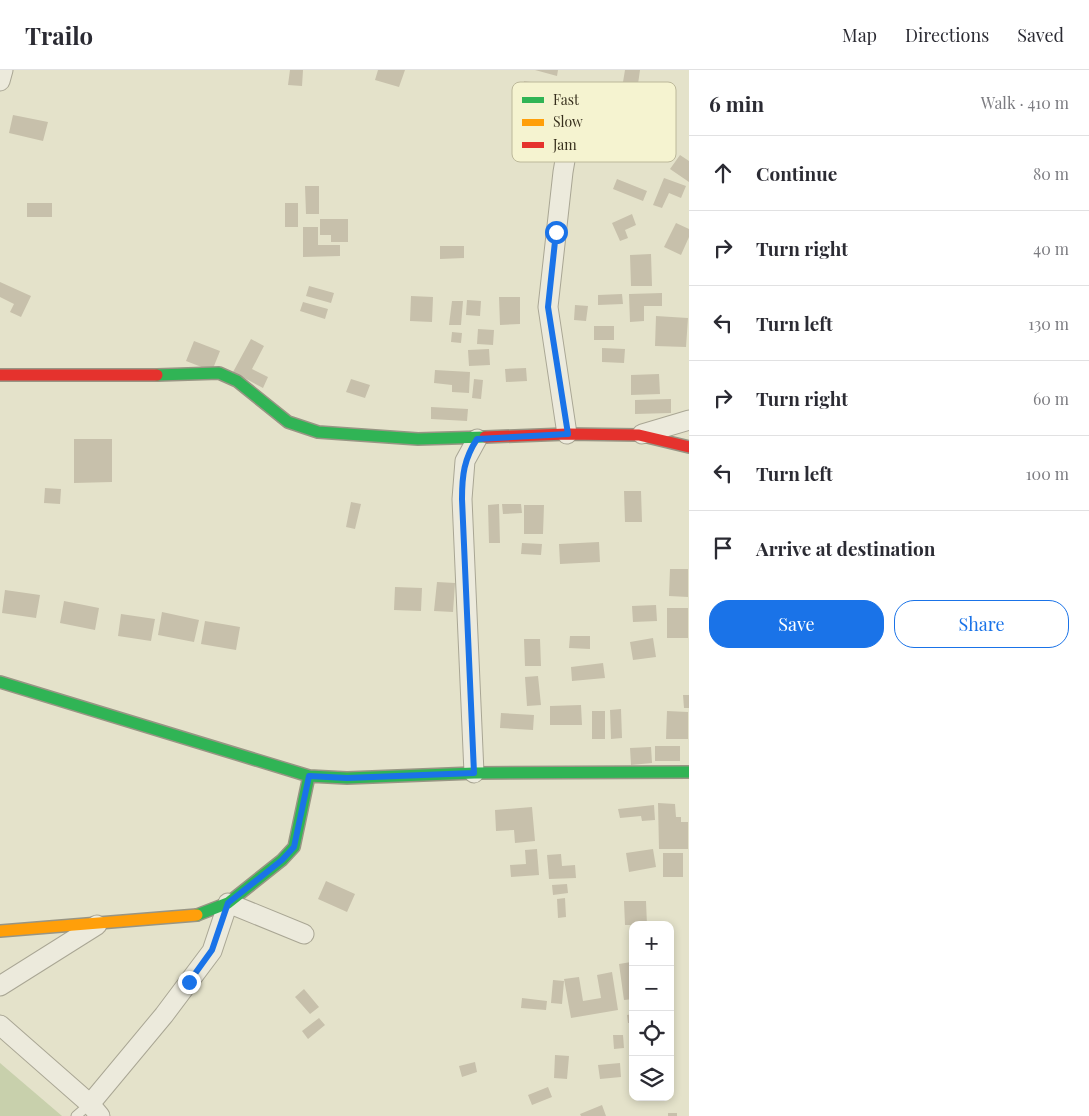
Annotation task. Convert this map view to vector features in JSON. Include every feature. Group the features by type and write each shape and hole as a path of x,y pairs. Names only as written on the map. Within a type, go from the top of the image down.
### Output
{"street":[{"path":"0,81 3,70"},
{"path":"565,162 548,307 568,434"},
{"path":"0,375 132,376 219,373 237,381 288,422 318,432 418,439 477,439 568,434 639,435 689,447"},
{"path":"639,435 689,420"},
{"path":"474,773 462,499 465,461 477,439"},
{"path":"0,682 309,776 347,778 474,773 689,772"},
{"path":"0,931 194,916 228,903 282,860 294,847 309,776"},
{"path":"228,903 304,934"},
{"path":"0,1025 88,1112 212,950 228,903"},
{"path":"0,986 98,924"}],"green space":[{"path":"0,1063 62,1116 0,1116"}],"building":[{"path":"290,70 303,70 302,86 288,85"},
{"path":"378,70 405,70 399,87 375,80"},
{"path":"535,70 558,70 557,76"},
{"path":"625,70 640,70 638,82 623,82"},
{"path":"13,115 48,122 43,141 9,133"},
{"path":"680,155 689,161 689,182 670,169"},
{"path":"664,178 686,186 681,198 669,193 662,208 653,205"},
{"path":"617,179 647,191 643,201 613,189"},
{"path":"305,186 319,186 319,214 306,214"},
{"path":"27,203 52,203 52,217 27,217"},
{"path":"285,203 298,203 298,227 285,227"},
{"path":"632,214 636,225 625,230 628,238 620,241 612,223"},
{"path":"320,219 348,219 348,242 331,242 331,235 320,235"},
{"path":"676,223 689,229 689,237 681,255 664,247"},
{"path":"303,227 318,227 318,245 340,245 340,256 303,257"},
{"path":"440,246 464,246 464,258 440,259"},
{"path":"651,254 652,286 631,286 630,255"},
{"path":"0,282 31,296 21,317 10,312 14,304 0,297"},
{"path":"309,286 334,293 331,303 306,296"},
{"path":"662,293 662,306 644,306 644,321 630,322 629,294"},
{"path":"622,294 623,304 598,305 598,295"},
{"path":"411,296 433,297 432,322 410,321"},
{"path":"499,297 520,297 520,324 500,325"},
{"path":"467,300 481,301 480,316 466,315"},
{"path":"452,301 463,301 461,325 449,325"},
{"path":"303,302 328,309 325,319 300,311"},
{"path":"575,305 588,306 586,321 574,320"},
{"path":"656,316 688,318 686,347 655,346"},
{"path":"594,326 614,326 614,340 594,340"},
{"path":"478,329 494,330 493,345 477,344"},
{"path":"452,332 462,333 461,343 451,342"},
{"path":"251,339 264,346 252,369 268,377 263,388 233,372"},
{"path":"194,341 220,351 212,371 186,361"},
{"path":"602,348 625,349 624,363 602,362"},
{"path":"489,349 490,365 469,366 468,350"},
{"path":"526,368 527,381 506,382 505,369"},
{"path":"435,370 470,372 469,393 452,392 452,385 434,383"},
{"path":"659,374 660,394 631,395 631,375"},
{"path":"351,379 370,385 365,398 346,392"},
{"path":"474,379 483,380 481,399 472,398"},
{"path":"671,399 671,413 635,414 635,400"},
{"path":"431,407 468,409 467,421 431,419"},
{"path":"74,439 112,439 112,482 74,483"},
{"path":"45,488 61,489 60,504 44,503"},
{"path":"624,491 641,491 642,522 625,522"},
{"path":"351,502 361,504 355,529 346,527"},
{"path":"499,504 500,543 489,543 488,505"},
{"path":"502,504 521,504 522,513 503,514"},
{"path":"524,505 544,505 543,534 524,534"},
{"path":"599,542 600,562 560,564 559,544"},
{"path":"522,543 542,544 541,555 521,554"},
{"path":"670,569 688,569 688,597 669,596"},
{"path":"437,582 455,583 453,612 434,611"},
{"path":"395,587 422,588 421,611 394,610"},
{"path":"5,590 40,595 36,618 2,613"},
{"path":"64,601 99,608 95,630 60,623"},
{"path":"656,605 657,621 633,622 632,606"},
{"path":"667,608 688,608 688,638 667,638"},
{"path":"162,612 199,620 194,642 158,635"},
{"path":"121,614 155,619 151,641 118,636"},
{"path":"205,621 240,627 236,650 201,644"},
{"path":"570,636 590,636 590,649 569,648"},
{"path":"653,638 656,657 633,660 630,642"},
{"path":"524,639 540,639 541,666 525,666"},
{"path":"603,663 605,678 572,681 571,667"},
{"path":"538,676 541,705 527,706 525,677"},
{"path":"683,695 689,695 689,708 684,708"},
{"path":"581,705 582,725 550,725 550,706"},
{"path":"621,709 622,738 611,739 610,710"},
{"path":"592,711 605,711 605,739 592,739"},
{"path":"667,711 688,712 688,739 666,739"},
{"path":"501,713 534,715 533,730 500,728"},
{"path":"655,746 680,746 680,761 655,761"},
{"path":"651,747 652,763 631,765 630,748"},
{"path":"658,803 675,804 676,817 681,817 681,822 688,822 688,849 659,849"},
{"path":"654,805 655,820 642,821 641,816 620,818 618,809"},
{"path":"532,807 535,841 515,843 514,830 496,831 495,810"},
{"path":"537,849 539,875 511,877 510,865 526,864 525,850"},
{"path":"653,849 656,867 629,872 626,853"},
{"path":"663,853 683,853 683,877 663,877"},
{"path":"561,854 562,866 575,865 576,878 549,879 547,855"},
{"path":"326,881 355,894 347,912 318,899"},
{"path":"567,884 568,893 553,895 552,885"},
{"path":"565,898 566,917 558,918 557,899"},
{"path":"624,901 646,901 647,921 629,921 629,925 625,925"},
{"path":"629,962 629,999 624,1000 619,964"},
{"path":"612,972 618,1010 571,1018 564,979 579,977 583,1001 601,998 597,975"},
{"path":"553,980 564,981 562,1004 551,1003"},
{"path":"304,989 319,1007 310,1014 295,997"},
{"path":"522,998 547,1001 546,1010 521,1008"},
{"path":"319,1018 325,1025 308,1039 302,1031"},
{"path":"613,1035 623,1035 624,1048 614,1049"},
{"path":"555,1055 569,1056 567,1079 554,1078"},
{"path":"475,1062 477,1072 462,1077 459,1066"},
{"path":"620,1063 621,1077 600,1079 598,1065"},
{"path":"548,1087 552,1097 532,1105 528,1095"},
{"path":"602,1105 606,1116 581,1116 580,1114"},
{"path":"668,1113 677,1113 677,1116 668,1116"}],"traffic: fast":[{"path":"157,375 219,373 237,381 288,422 318,432 418,439 485,437"},
{"path":"0,682 309,776 347,778 474,773 689,772"},
{"path":"197,915 228,903 282,860 294,847 309,776"}],"traffic: slow":[{"path":"0,931 197,915"}],"traffic: jam":[{"path":"0,375 157,375"},
{"path":"485,437 567,434 639,435 689,447"}],"route":[{"path":"189,982 212,950 228,903 282,860 294,847 299,834 309,776 347,778 474,773 462,499 463,470 468,453 477,439 568,434 548,307 556,232"}]}
